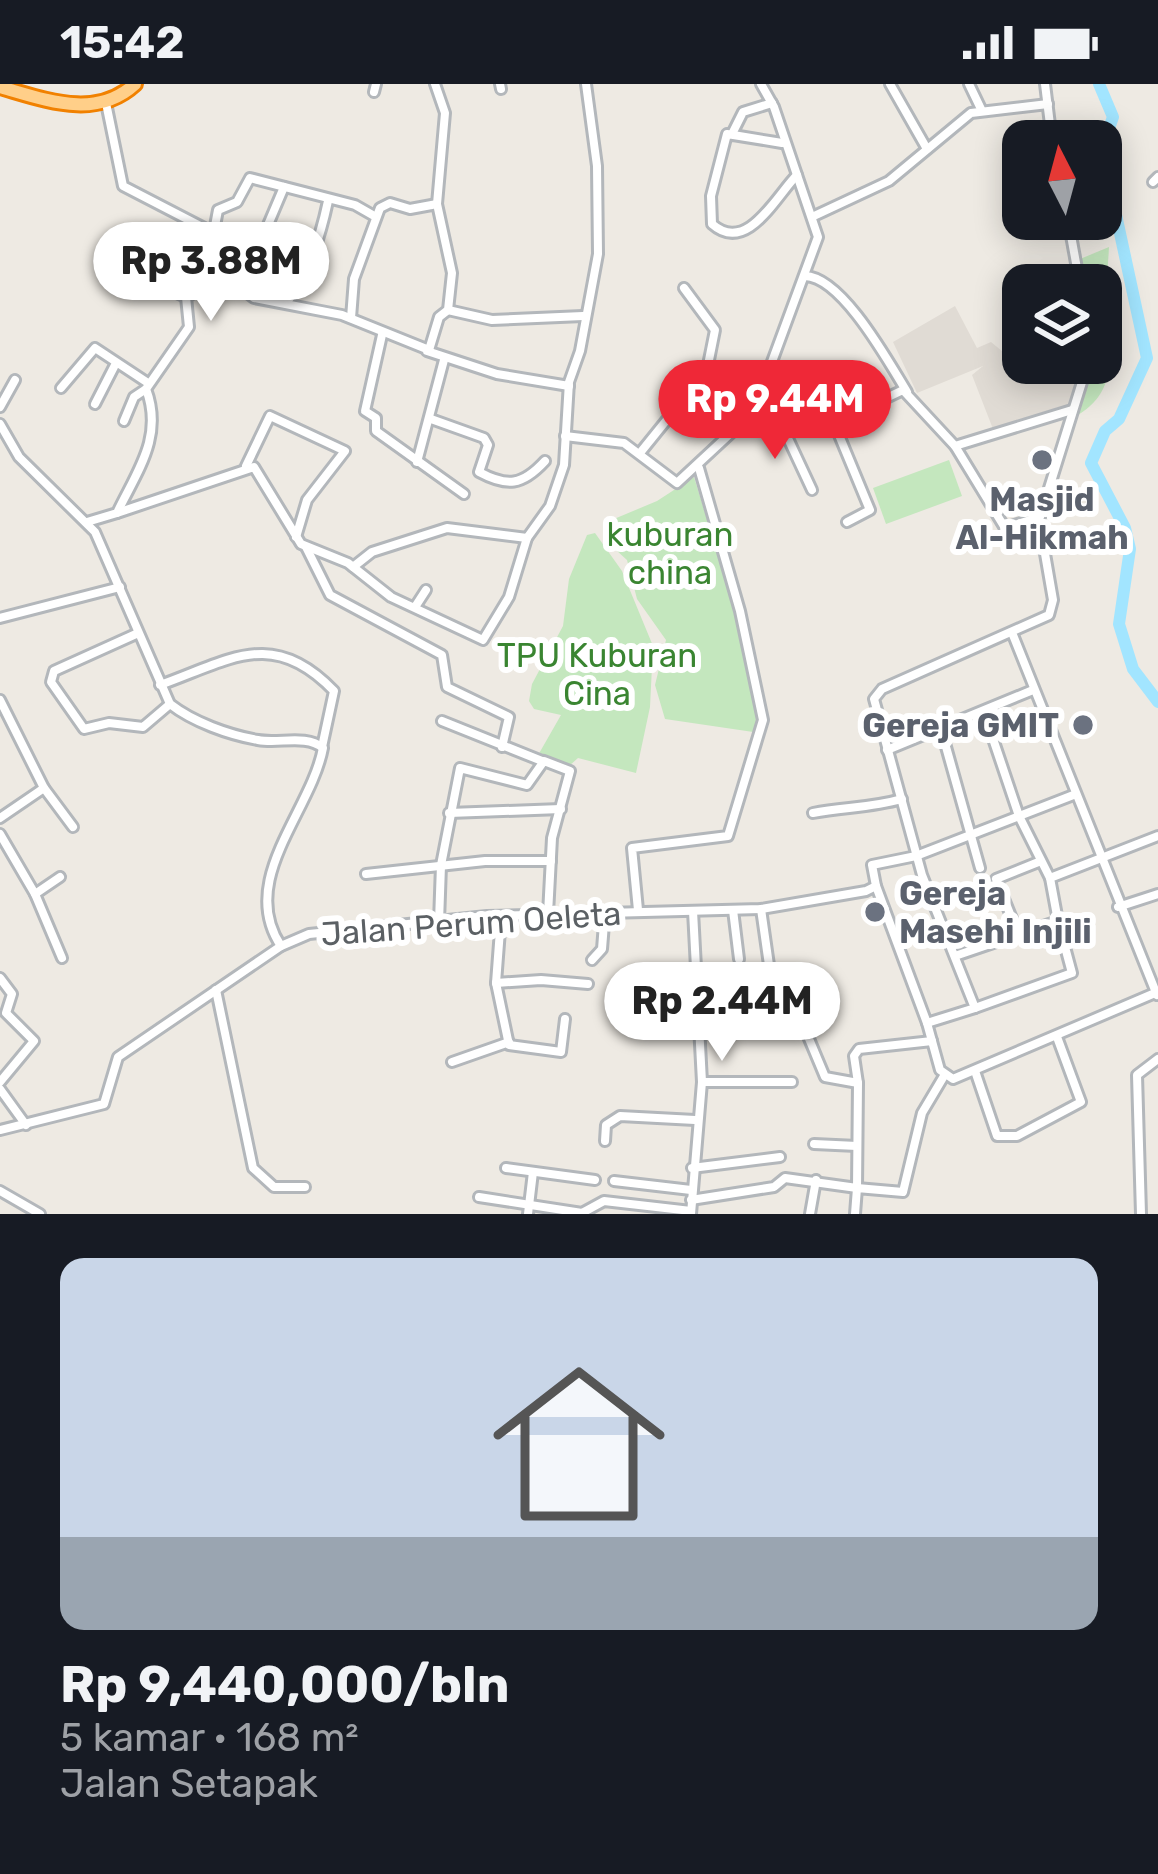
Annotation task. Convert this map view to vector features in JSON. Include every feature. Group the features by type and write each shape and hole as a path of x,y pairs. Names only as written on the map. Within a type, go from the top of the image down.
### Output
{"highway":[{"path":"0,87 76,106 106,103 135,84"}],"street":[{"path":"435,84 445,112 437,204 452,273 448,310"},
{"path":"246,466 262,477 295,538 306,547 353,567 415,607 483,640 509,597 526,538 550,506 564,465 569,386 598,254 597,166 586,84"},
{"path":"565,436 606,438 640,453 677,483 699,467 748,410 776,362 818,237 772,103 761,84"},
{"path":"890,84 927,149"},
{"path":"969,84 982,109"},
{"path":"1046,84 1050,120"},
{"path":"106,103 122,186 212,232"},
{"path":"772,103 743,112 723,140 711,196 716,230 748,229 797,175"},
{"path":"814,216 880,187 966,115 982,109 1048,104"},
{"path":"733,132 782,143"},
{"path":"376,217 355,205 328,202 250,178 237,202 218,210 208,263 254,298 351,318 444,360 569,386"},
{"path":"186,297 254,262 284,187"},
{"path":"286,302 300,287 310,247 322,237 328,202"},
{"path":"351,318 354,279 376,217 390,202 410,209 437,204"},
{"path":"134,274 186,297"},
{"path":"805,276 818,276 835,291 908,392 955,446 1001,527 1039,520"},
{"path":"640,453 712,356 715,330 684,288"},
{"path":"124,421 134,397 189,327 186,297"},
{"path":"428,351 439,316 448,310 492,320 583,316"},
{"path":"382,335 365,411 376,418 376,431 464,494"},
{"path":"62,388 93,349 147,386 152,408 148,456 118,513"},
{"path":"417,462 444,360"},
{"path":"95,404 116,362"},
{"path":"0,407 15,380"},
{"path":"975,1009 916,856 874,709 877,692 1043,621 1053,607 1039,520 1081,384"},
{"path":"748,410 833,422 898,390 908,392"},
{"path":"955,446 1072,410"},
{"path":"87,522 246,466 270,416 345,451 307,500 295,538"},
{"path":"777,416 812,490"},
{"path":"430,419 484,438 488,445 479,472 500,483 519,482 545,461"},
{"path":"833,422 870,510 847,522"},
{"path":"0,424 19,458 87,522 170,704 189,717 259,740 315,742 322,747"},
{"path":"638,910 632,848 728,836 761,737 740,611 699,467"},
{"path":"353,567 372,552 447,528 526,538"},
{"path":"306,547 330,596 442,655 447,687 508,717 502,747"},
{"path":"0,618 120,587"},
{"path":"415,607 426,590"},
{"path":"136,634 54,671 51,682 83,729 109,723 143,727 170,704"},
{"path":"944,1076 975,1071 1157,994 1118,907 1013,635"},
{"path":"160,686 254,652 276,651 334,691 322,747 271,869 269,905 281,946"},
{"path":"887,749 1033,690"},
{"path":"0,700 44,788 73,827"},
{"path":"927,1023 1072,973 1050,878 1019,816 984,712"},
{"path":"442,721 570,770 551,861 548,915"},
{"path":"941,729 980,868"},
{"path":"439,922 441,865 460,768 527,785 544,761"},
{"path":"0,818 44,788"},
{"path":"916,856 1076,794"},
{"path":"813,813 843,807 859,812 902,799"},
{"path":"449,814 560,809"},
{"path":"0,834 35,894 62,958"},
{"path":"1050,878 1158,836"},
{"name":"Jalan Perum Oeleta","path":"0,1130 104,1104 118,1057 281,946 319,932 605,911 761,909 876,886 874,862 916,856"},
{"path":"366,874 441,865 551,861"},
{"path":"1019,936 996,879 1041,861"},
{"path":"35,894 60,877"},
{"path":"614,1181 691,1195 774,1187 791,1179 902,1192 922,1113 944,1076 876,886"},
{"path":"1118,907 1158,894"},
{"path":"761,909 770,972"},
{"path":"734,910 739,959"},
{"path":"592,960 602,949 605,911"},
{"path":"479,1198 528,1209 582,1213 598,1202 691,1212 695,1120 702,1082 693,911"},
{"path":"501,917 496,983 508,1042"},
{"path":"955,956 1058,921"},
{"path":"1143,964 1158,960"},
{"path":"0,978 12,994 7,1013 34,1041 0,1083 26,1125"},
{"path":"496,983 588,984"},
{"path":"216,990 253,1168 274,1187 305,1187"},
{"path":"700,1021 792,1016 807,1034 825,1077 858,1083"},
{"path":"452,1062 508,1042 561,1052 565,1019"},
{"path":"975,1071 997,1136 1017,1136 1081,1102 1057,1037"},
{"path":"855,1214 858,1083 854,1056 859,1049 932,1041"},
{"path":"1141,1214 1137,1075 1158,1058"},
{"path":"702,1082 792,1082"},
{"path":"605,1141 606,1125 620,1116 695,1120"},
{"path":"814,1144 857,1146"},
{"path":"692,1168 781,1157"},
{"path":"506,1168 595,1180"},
{"path":"528,1209 533,1172"},
{"path":"810,1214 816,1180"},
{"path":"0,1191 40,1214"}],"shaded area":[{"path":"955,306 977,348 991,342 1002,351 1002,384 1076,384 1072,405 993,429 972,375 983,366 917,393 893,342"}],"green space":[{"path":"1109,247 1108,264 1081,264 1080,259"},
{"path":"1080,384 1105,384 1078,415"},
{"path":"949,460 962,496 886,524 873,488"},
{"name":"kuburan china","path":"694,477 735,610 760,733 665,719 655,685 666,640 637,599 627,560 605,540 614,519 657,501"},
{"name":"TPU Kuburan Cina","path":"595,533 622,571 653,646 650,707 636,773 578,758 569,766 537,757 561,715 534,709 529,701 532,684 563,626 569,579 587,535"}],"waterway":[{"path":"1099,84 1113,117 1107,134 1116,156 1110,187 1147,358 1119,419 1105,431 1091,463 1125,528 1130,549 1119,624 1133,669 1158,702"}],"place":[{"name":"Masjid Al-Hikmah","path":"1042,460"},
{"name":"Gereja GMIT","path":"1083,725"},
{"name":"Gereja Masehi Injili","path":"875,912"}]}
